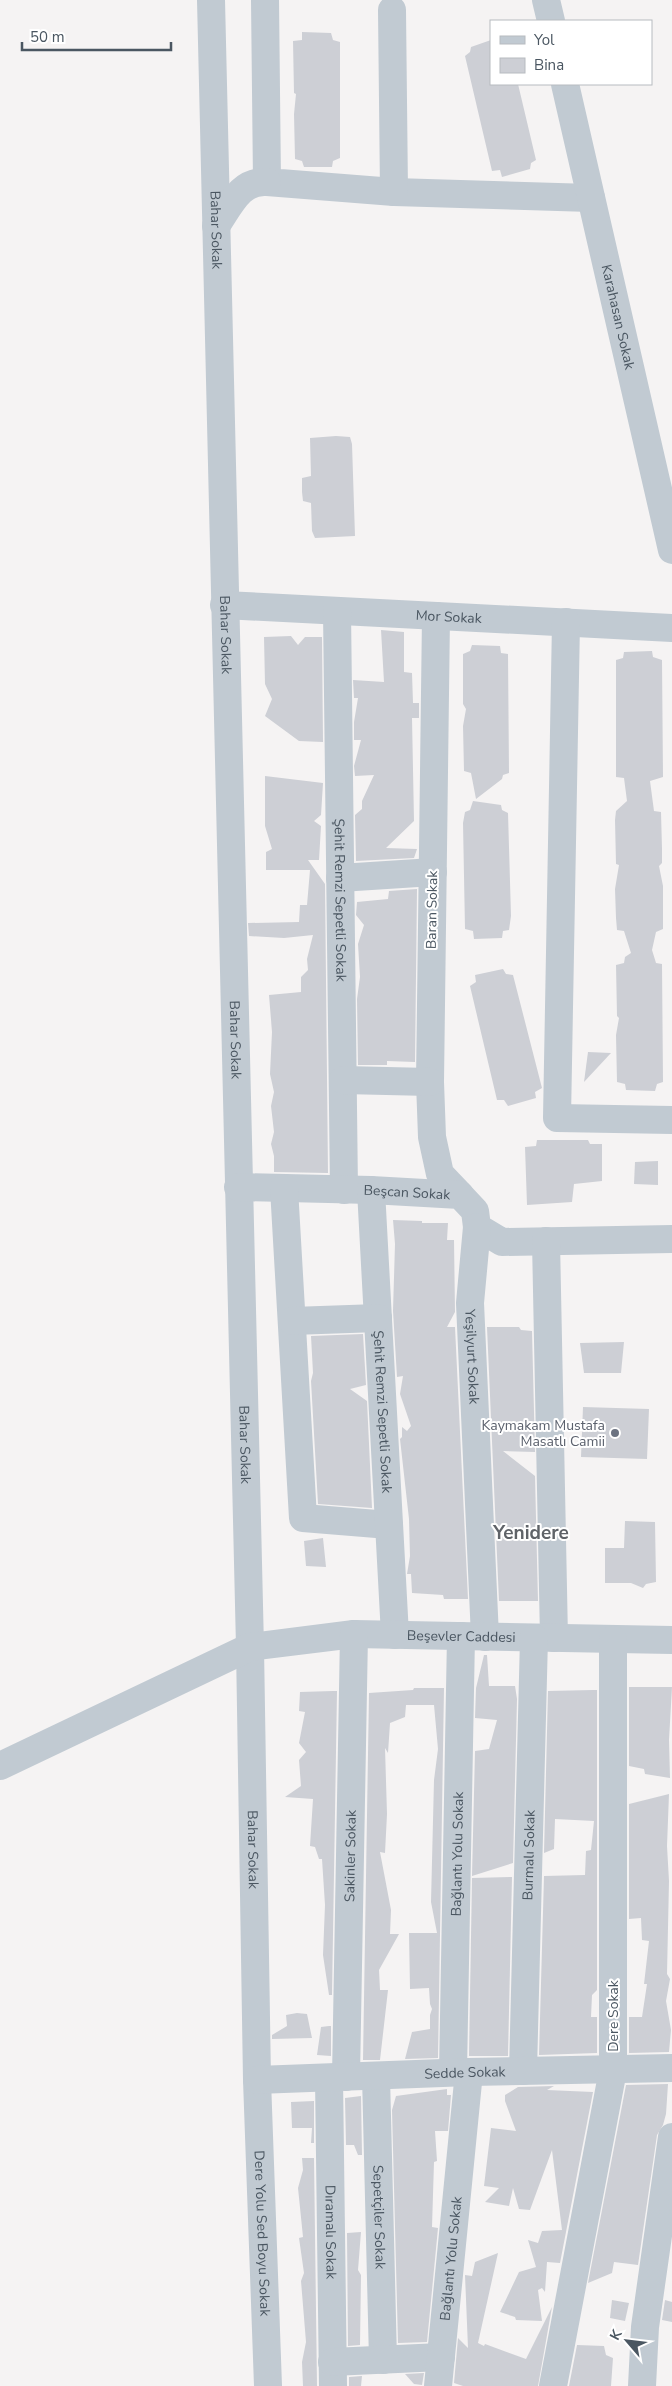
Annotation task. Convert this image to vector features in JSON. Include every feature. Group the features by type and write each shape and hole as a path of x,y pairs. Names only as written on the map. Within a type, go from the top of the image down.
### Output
{"street":[{"name":"Bahar Sokak","path":"211,0 250,1647 257,2080"},
{"path":"265,0 267,182"},
{"path":"546,0 551,20"},
{"path":"392,10 394,192"},
{"name":"Karahasan Sokak","path":"565,85 672,550"},
{"path":"216,226 241,190 252,183 267,182 394,192 591,198"},
{"name":"Mor Sokak","path":"224,605 672,628"},
{"name":"Şehit Remzi Sepetli Sokak","path":"337,611 344,1190"},
{"name":"Baran Sokak","path":"436,616 430,1082 432,1137 440,1174 460,1195"},
{"path":"566,622 557,1118 672,1120"},
{"path":"340,878 433,872"},
{"path":"343,1080 430,1082"},
{"name":"Beşcan Sokak","path":"238,1187 371,1190 460,1195 475,1211 477,1227"},
{"path":"284,1188 303,1518 389,1524"},
{"name":"Şehit Remzi Sepetli Sokak","path":"371,1190 395,1635"},
{"path":"477,1227 502,1242 672,1239"},
{"name":"Yeşilyurt Sokak","path":"473,1636 470,1304 477,1227"},
{"name":"Burmalı Sokak","path":"523,2071 544,1638 546,1241"},
{"path":"292,1321 378,1318"},
{"name":"Beşevler Caddesi","path":"0,1766 250,1647 354,1634 672,1640"},
{"name":"Sakinler Sokak","path":"338,2077 354,1634"},
{"name":"Bağlantı Yolu Sokak","path":"438,2386 461,2072 473,1636"},
{"name":"Dere Sokak","path":"553,2386 613,2070 613,1640"},
{"name":"Sedde Sokak","path":"257,2080 461,2072 672,2068"},
{"name":"Sepetçiler Sokak","path":"376,2076 383,2360"},
{"name":"Dıramalı Sokak","path":"332,2374 338,2077"},
{"name":"Dere Yolu Sed Boyu Sokak","path":"257,2080 268,2386"},
{"path":"642,2386 645,2327 672,2137"},
{"path":"332,2374 383,2360 441,2357"}],"building":[{"path":"302,32 331,33 333,40 340,42 340,158 333,161 332,167 304,167 302,161 295,159 294,114 296,94 294,93 293,41 302,40"},
{"path":"490,40 490,85 518,85 536,160 531,163 530,169 502,177 500,170 492,171 465,56 470,52 471,47"},
{"path":"350,437 352,444 355,536 315,538 312,531 311,503 303,501 302,492 302,478 311,476 310,438"},
{"path":"381,630 404,632 404,672 412,673 413,703 419,703 419,718 412,718 414,821 386,848 417,849 414,858 356,861 355,815 362,809 362,801 374,775 355,776 354,766 361,740 354,740 354,722 358,698 354,698 353,680 384,682"},
{"path":"291,636 298,645 305,637 322,637 323,742 299,741 265,716 272,699 265,684 264,637"},
{"path":"472,645 500,646 501,653 508,654 509,773 503,775 502,779 476,799 471,773 464,771 463,726 466,709 463,704 463,654 470,651"},
{"path":"652,651 653,657 662,660 663,777 650,781 654,811 661,812 662,863 659,866 663,886 663,929 656,932 652,950 656,963 662,964 663,1082 657,1084 655,1091 626,1090 625,1084 617,1082 616,1035 619,1018 617,1016 616,965 624,963 625,957 631,953 624,931 617,930 615,889 619,865 616,864 616,811 627,801 624,778 616,777 616,660 623,658 624,652"},
{"path":"265,776 323,783 321,815 314,821 321,826 319,860 308,860 325,884 328,1173 274,1172 274,1156 271,1144 274,1132 271,1106 274,1092 270,1074 272,1032 269,995 301,992 301,977 308,970 307,959 313,935 284,938 249,936 248,923 299,922 300,905 307,905 310,870 266,870 266,852 272,849 265,826"},
{"path":"473,801 501,805 502,810 508,813 511,916 509,930 503,931 502,938 474,939 473,931 465,929 463,823 465,812 470,810"},
{"path":"417,889 415,1062 387,1061 387,1065 358,1065 357,999 360,977 358,944 364,925 356,915 357,902 388,899 389,891"},
{"path":"503,969 506,974 513,975 542,1088 535,1092 536,1098 508,1106 504,1100 497,1100 470,986 476,982 475,975"},
{"path":"588,1052 611,1053 584,1082"},
{"path":"537,1140 588,1140 590,1144 602,1144 602,1181 574,1184 572,1202 527,1205 525,1147 536,1146"},
{"path":"658,1161 658,1185 634,1184 635,1162"},
{"path":"393,1220 448,1223 447,1240 454,1240 455,1312 447,1327 455,1327 468,1599 444,1599 443,1595 412,1593 411,1574 407,1574 410,1556 409,1519 400,1439 402,1437 402,1427 407,1431 411,1426 400,1394 403,1376 397,1377 393,1311 395,1244"},
{"path":"487,1327 519,1327 521,1330 532,1331 535,1452 503,1451 535,1476 538,1601 499,1601"},
{"path":"363,1334 366,1385 350,1389 367,1401 372,1508 318,1504 311,1381 313,1373 311,1336"},
{"path":"624,1342 621,1373 584,1373 580,1343"},
{"name":"Kaymakam Mustafa Masatlı Camii","path":"583,1407 649,1409 647,1459 581,1457"},
{"path":"625,1521 655,1522 656,1582 646,1584 643,1588 631,1583 605,1583 605,1548 624,1548"},
{"path":"323,1538 326,1567 306,1566 304,1541"},
{"path":"484,1655 487,1655 489,1686 515,1686 517,1699 513,1863 472,1876 475,1751 489,1749 497,1720 475,1718 476,1688"},
{"path":"629,1687 672,1687 669,1740 670,1778 645,1774 644,1769 629,1766"},
{"path":"414,1688 444,1688 438,2058 405,2059 412,2032 430,2029 432,2009 429,1988 410,1989 409,1933 437,1933 431,1902 434,1780 438,1749 434,1705 406,1705 405,1717 390,1723 388,1753 385,1748 387,1814 385,1853 380,1852 391,1910 390,1934 399,1934 379,1970 380,1990 388,1990 380,2060 363,2060 369,1693 413,1690"},
{"path":"597,1690 597,1990 592,1995 591,2017 597,2017 597,2053 539,2055 544,1876 585,1875 586,1851 591,1850 594,1821 555,1819 554,1849 544,1853 548,1691"},
{"path":"337,1691 332,1995 329,1995 323,1955 325,1905 322,1859 319,1859 315,1847 310,1846 313,1799 285,1797 301,1786 299,1760 306,1752 299,1743 305,1712 299,1711 300,1692"},
{"path":"669,1794 667,1974 670,1979 666,2001 671,2030 669,2052 629,2053 629,2017 642,2017 647,1984 644,1984 649,1941 642,1940 641,1918 629,1919 629,1804"},
{"path":"512,1877 508,2056 469,2056 472,1878"},
{"path":"307,2014 312,2038 272,2039 272,2035 287,2026 286,2015"},
{"path":"331,2026 331,2056 317,2055 321,2027"},
{"path":"668,2084 666,2114 663,2125 657,2135 638,2265 614,2262 612,2273 588,2283 626,2085"},
{"path":"554,2086 547,2090 593,2092 560,2263 547,2262 545,2292 542,2288 538,2290 542,2321 516,2320 515,2317 500,2312 519,2272 536,2267 528,2240 538,2243 542,2231 562,2230 552,2150 530,2210 519,2209 513,2188 509,2206 485,2202 499,2188 484,2186 491,2128 516,2131 505,2101 505,2095 518,2087"},
{"path":"447,2089 447,2095 451,2095 448,2131 435,2131 437,2161 434,2162 432,2227 438,2228 427,2342 398,2343 392,2110 396,2096"},
{"path":"361,2096 362,2155 358,2155 354,2145 346,2145 345,2098"},
{"path":"314,2101 314,2143 311,2143 312,2128 292,2128 291,2102"},
{"path":"302,2158 314,2158 317,2386 303,2386 302,2362 306,2342 301,2281 304,2273 299,2238 303,2237 298,2188 303,2170"},
{"path":"361,2232 358,2270 361,2275 360,2345 348,2346 347,2233"},
{"path":"498,2253 478,2343 526,2359 552,2307 538,2386 463,2386 454,2383 458,2338 468,2348 465,2275 472,2276 475,2262"},
{"path":"612,2300 629,2303 625,2321 610,2318"},
{"path":"665,2300 672,2302 672,2322 662,2320"},
{"path":"577,2345 604,2346 606,2355 613,2358 611,2386 569,2386"},
{"path":"424,2373 422,2385 414,2384 405,2374"},
{"path":"362,2376 361,2386 349,2386 349,2377"}],"place":[{"name":"Kaymakam Mustafa Masatlı Camii","path":"615,1433"}],"district":[{"name":"Yenidere","path":"531,1533"}]}
